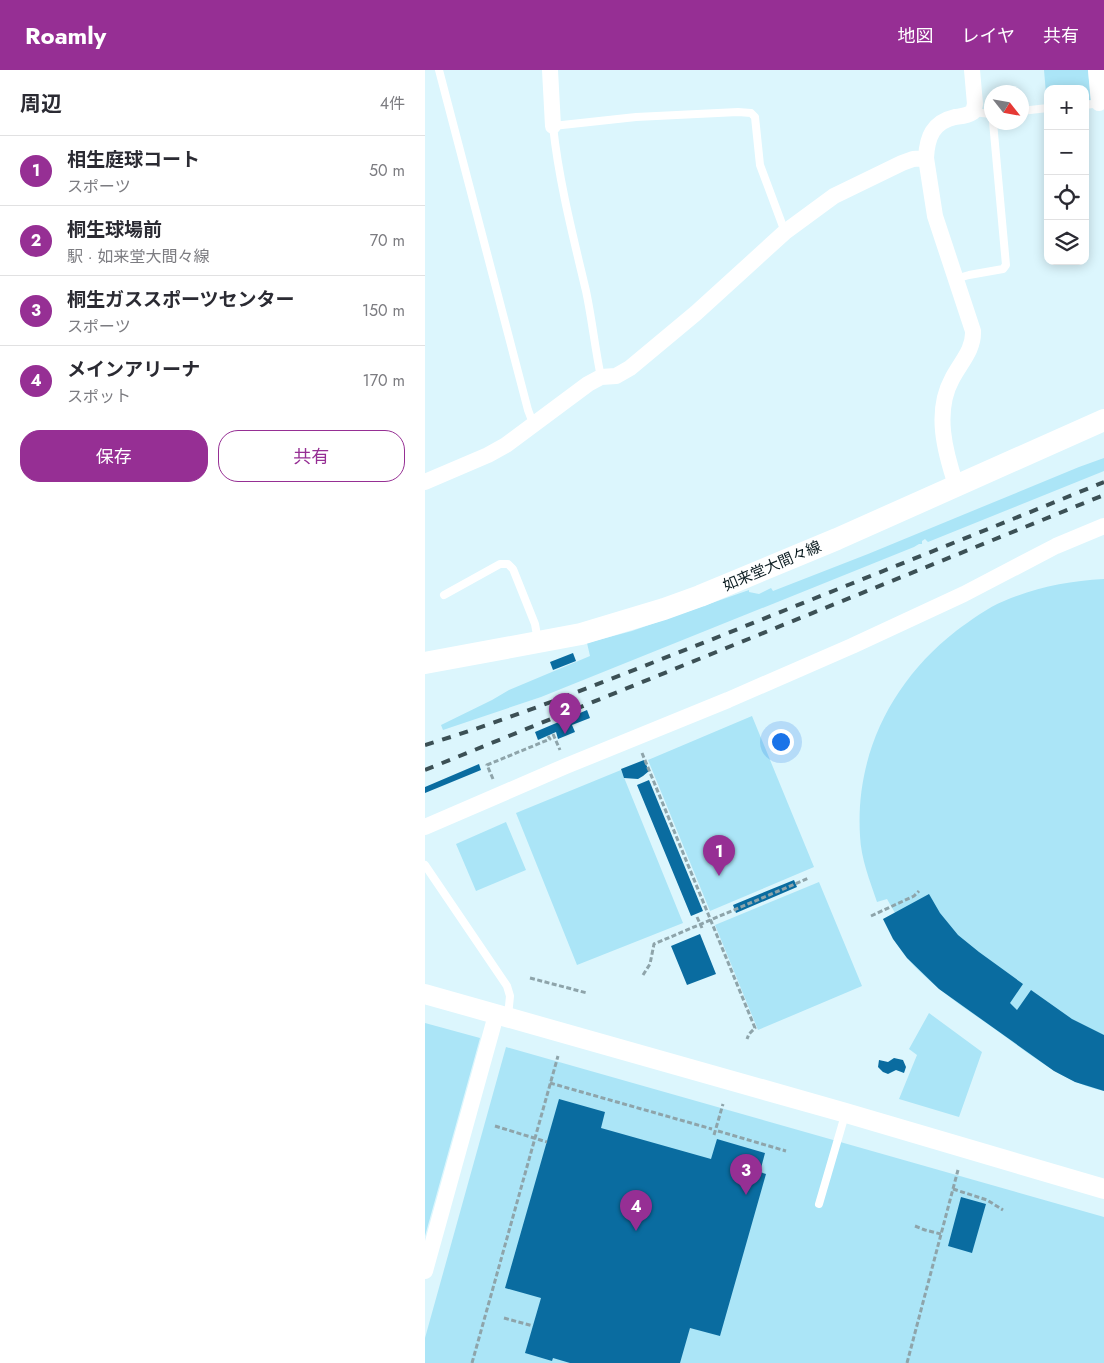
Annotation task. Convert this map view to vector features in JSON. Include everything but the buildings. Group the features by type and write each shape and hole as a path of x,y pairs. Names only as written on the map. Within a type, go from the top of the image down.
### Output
{"main road":[{"name":"如来堂大間々線","path":"425,663 539,643 608,627 700,596 828,542 1104,420"}],"street":[{"path":"550,70 553,126"},
{"path":"956,485 942,430 942,416 951,381 970,350 973,337 972,324 935,216 926,158 928,142 935,126 941,121 968,116 973,112 975,104 972,70"},
{"path":"1096,70 1096,104"},
{"path":"425,482 488,455 506,445 589,384 601,378 616,376 630,368 696,313 785,232 834,196 902,163 913,159 926,158"},
{"path":"425,827 852,646 964,594 1056,546 1104,526"},
{"path":"425,994 846,1113 1104,1189"},
{"path":"425,1271 502,1016"}],"lane":[{"path":"439,70 533,424"},
{"path":"1029,110 1044,108"},
{"path":"973,112 984,113"},
{"path":"601,378 586,293 571,232 556,153 553,126 636,117 751,113 755,117 757,124 760,164 785,232"},
{"path":"955,279 1003,269 1006,265 994,130"},
{"path":"444,595 499,564 508,564 513,569 535,624 539,643"},
{"path":"425,865 507,986 510,996 502,1016"},
{"path":"819,1204 846,1113"}],"path":[{"path":"553,734 555,740"},
{"path":"495,784 487,765 550,739 548,736"},
{"path":"640,748 755,1028 747,1039"},
{"path":"643,975 650,964 654,944 809,878"},
{"path":"871,916 914,896 919,891"},
{"path":"697,917 702,928"},
{"path":"530,978 587,994"},
{"path":"472,1363 558,1056"},
{"path":"550,1083 712,1129"},
{"path":"714,1135 723,1104"},
{"path":"495,1126 547,1142"},
{"path":"718,1131 785,1151"},
{"path":"907,1363 959,1170"},
{"path":"953,1189 987,1200 1003,1210"},
{"path":"915,1226 941,1234"},
{"path":"504,1318 533,1326"}],"shaded area":[{"path":"1044,70 1088,70 1091,100 1089,100 1089,85 1045,85"},
{"path":"1104,458 1104,471 928,542 925,539 922,541 922,544 541,697 443,730 441,725 509,690 590,656 587,643 632,631 749,590 749,592 759,594 771,588 773,591"},
{"path":"1104,579 1104,1091 1074,1081 1047,1066 949,997 907,958 883,919 895,913 887,899 877,902 869,878 861,845 860,806 864,776 871,748 882,722 896,696 933,651 973,619 1004,601 1053,586 1078,581"},
{"path":"752,716 814,867 710,911 648,760"},
{"path":"621,770 683,923 577,965 516,813"},
{"path":"506,822 526,870 476,891 456,844"},
{"path":"819,882 862,986 758,1030 715,925"},
{"path":"929,1013 982,1052 959,1117 899,1099 917,1055 909,1049"},
{"path":"425,1023 480,1038 425,1236"},
{"path":"506,1047 1104,1217 1104,1363 425,1363 425,1338"}],"railway":[{"path":"425,745 497,722 603,682 1104,482"},
{"path":"425,770 1104,495"}],"place":[{"name":"桐生球場前","path":"565,734"},
{"name":"相生庭球コート","path":"719,876"},
{"name":"桐生ガススポーツセンター","path":"746,1195"},
{"name":"メインアリーナ","path":"636,1231"}]}
